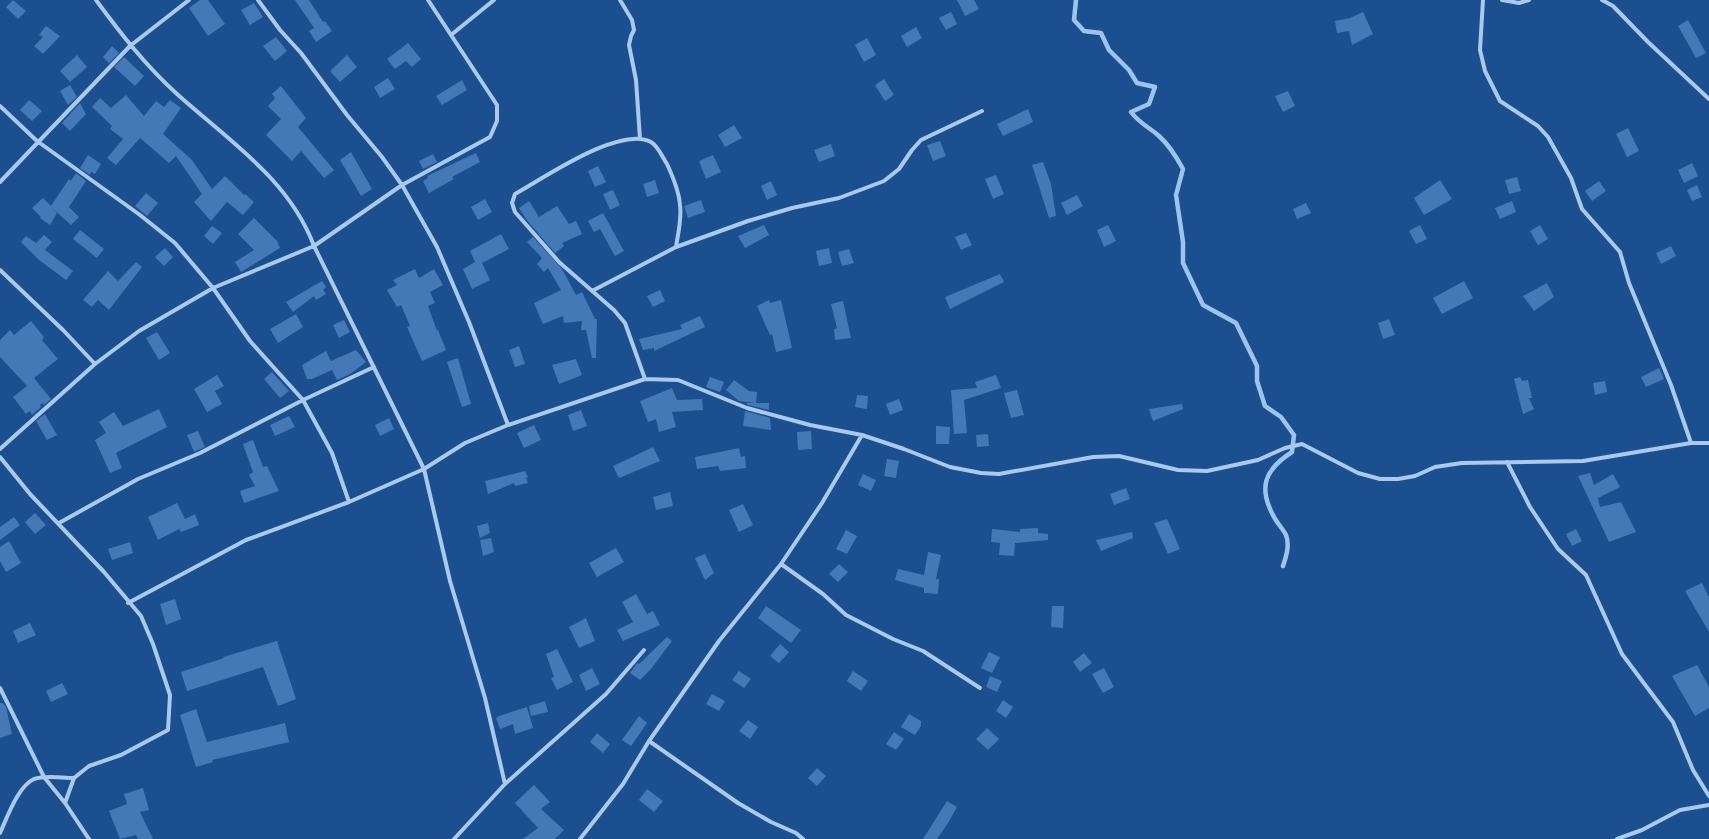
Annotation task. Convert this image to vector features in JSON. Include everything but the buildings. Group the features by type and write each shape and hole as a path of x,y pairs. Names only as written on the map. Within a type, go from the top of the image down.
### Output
{"street":[{"path":"96,0 130,46 178,94 248,154 269,177 306,224 314,246 424,469 450,581 486,698 505,784"},
{"path":"0,182 130,46 189,0"},
{"path":"258,0 402,184 437,247 469,322 508,425"},
{"path":"0,449 95,364 139,331 212,288 314,246 402,184 490,136 497,121 497,106 428,0"},
{"path":"451,35 494,0"},
{"path":"620,0 632,20 634,30 630,36 629,45 636,80 640,139"},
{"path":"1483,0 1480,50 1485,71 1500,101 1538,126 1548,137 1571,178 1582,209 1620,252 1629,283 1671,385 1691,443"},
{"path":"1502,0 1519,3 1529,0"},
{"path":"1602,0 1613,6 1648,42 1709,99"},
{"path":"0,106 37,142 140,215 175,243 212,288 250,341 303,400 332,453 349,502"},
{"path":"592,291 676,247 748,221 792,208 839,198 884,181 899,169 921,140 982,111"},
{"path":"645,379 625,323 614,310 559,262 515,212 512,203 516,194 569,162 611,142 640,139 652,142 663,156 673,177 680,206 676,247"},
{"path":"0,270 63,330 95,364"},
{"path":"59,523 138,479 200,453 303,400 374,367"},
{"path":"128,603 246,540 349,502 424,469 465,444 508,425 645,379 678,380 747,408 810,425 862,435 950,467 981,473 999,474 1093,457 1119,456 1178,470 1207,471 1258,460 1285,448 1302,444 1358,473 1380,479 1398,480 1415,476 1434,467 1462,463 1583,461 1691,443 1709,442"},
{"path":"580,839 622,784 649,741 719,641 781,564 822,503 862,435"},
{"path":"0,457 30,494 104,572 128,603 141,616 153,644 170,695 168,730 121,755 89,766 74,778 65,803"},
{"path":"1507,462 1530,507 1558,549 1586,575 1604,619 1622,654 1673,722 1693,770 1709,796"},
{"path":"781,564 823,594 846,615 893,639 923,651 980,688"},
{"path":"454,839 505,784 606,694 644,650"},
{"path":"0,688 44,777 65,803 89,839"},
{"path":"649,741 738,803 771,822 796,833 803,839"},
{"path":"0,833 12,806 24,786 34,779 44,777 74,778"},
{"path":"1617,839 1642,830 1680,810 1709,805"}],"waterway":[{"path":"1076,0 1074,20 1084,31 1101,33 1109,50 1129,70 1137,83 1155,87 1149,104 1131,112 1138,120 1159,136 1175,155 1183,169 1176,195 1183,242 1183,263 1203,305 1236,323 1257,366 1257,381 1265,406 1281,417 1294,435 1292,452 1275,466 1266,480 1265,488 1269,507 1285,533 1288,543 1283,566"}]}
